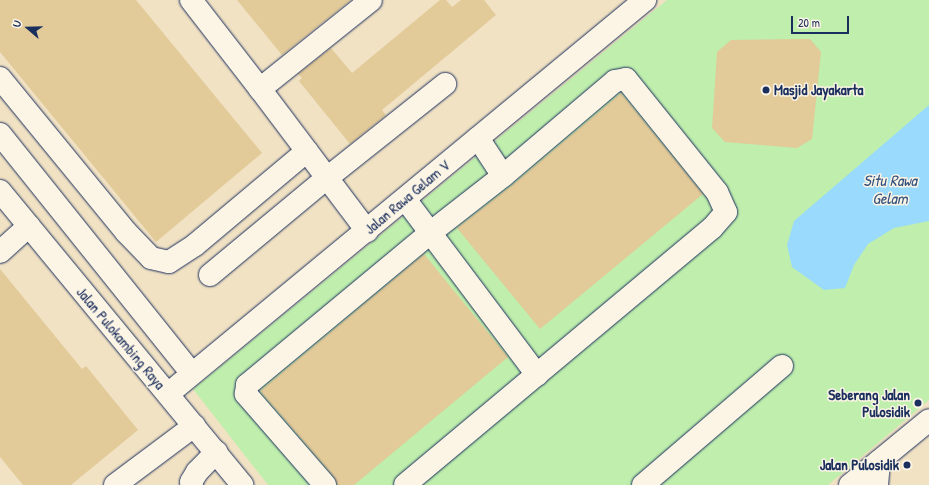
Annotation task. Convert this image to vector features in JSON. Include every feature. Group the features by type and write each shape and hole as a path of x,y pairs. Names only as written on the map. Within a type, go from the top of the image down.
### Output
{"street":[{"path":"190,0 260,89 367,231"},
{"path":"260,89 371,0"},
{"name":"Jalan Rawa Gelam V","path":"168,394 645,0"},
{"path":"0,78 126,232 152,258 169,262 195,245 307,151"},
{"path":"325,485 246,394 247,385 430,233 503,176 615,81 626,79 717,192 726,212 712,228 405,485"},
{"path":"210,275 327,178 445,84"},
{"name":"Jalan Pulokambing Raya","path":"0,134 192,374"},
{"path":"478,138 503,176"},
{"name":"Jalan Pulokambing Raya","path":"0,192 242,485"},
{"path":"405,199 537,375"},
{"path":"0,252 29,226"},
{"path":"643,485 782,366"},
{"path":"850,485 929,420"},
{"path":"115,485 194,426"},
{"path":"192,485 191,482 197,472 216,452"},
{"path":"877,485 879,461"}],"shaded area":[{"path":"0,0 929,0 929,485 0,485"}],"green space":[{"path":"667,0 929,0 929,400 828,485 268,485 193,389"}],"water":[{"name":"Situ Rawa Gelam","path":"929,105 929,221 894,228 868,244 854,265 845,288 824,290 792,267 787,245 794,221"}],"building":[{"path":"0,0 136,0 262,153 156,242 0,52"},
{"path":"237,0 351,0 282,55"},
{"path":"440,0 446,0 452,7 461,0 484,0 496,15 382,110 386,115 350,144 299,81 302,78 298,74 331,48 352,73"},
{"name":"Masjid Jayakarta","path":"810,39 821,52 812,139 797,148 725,142 712,128 717,52 731,40"},
{"path":"621,93 703,194 540,329 457,228 511,186"},
{"path":"424,254 508,357 354,485 337,485 334,477 260,391"},
{"path":"0,269 82,369 86,366 138,430 71,485 23,485 0,457"}],"place":[{"name":"Masjid Jayakarta","path":"766,90"},
{"name":"Seberang Jalan Pulosidik","path":"918,403"},
{"name":"Jalan Pulosidik","path":"907,465"}]}
